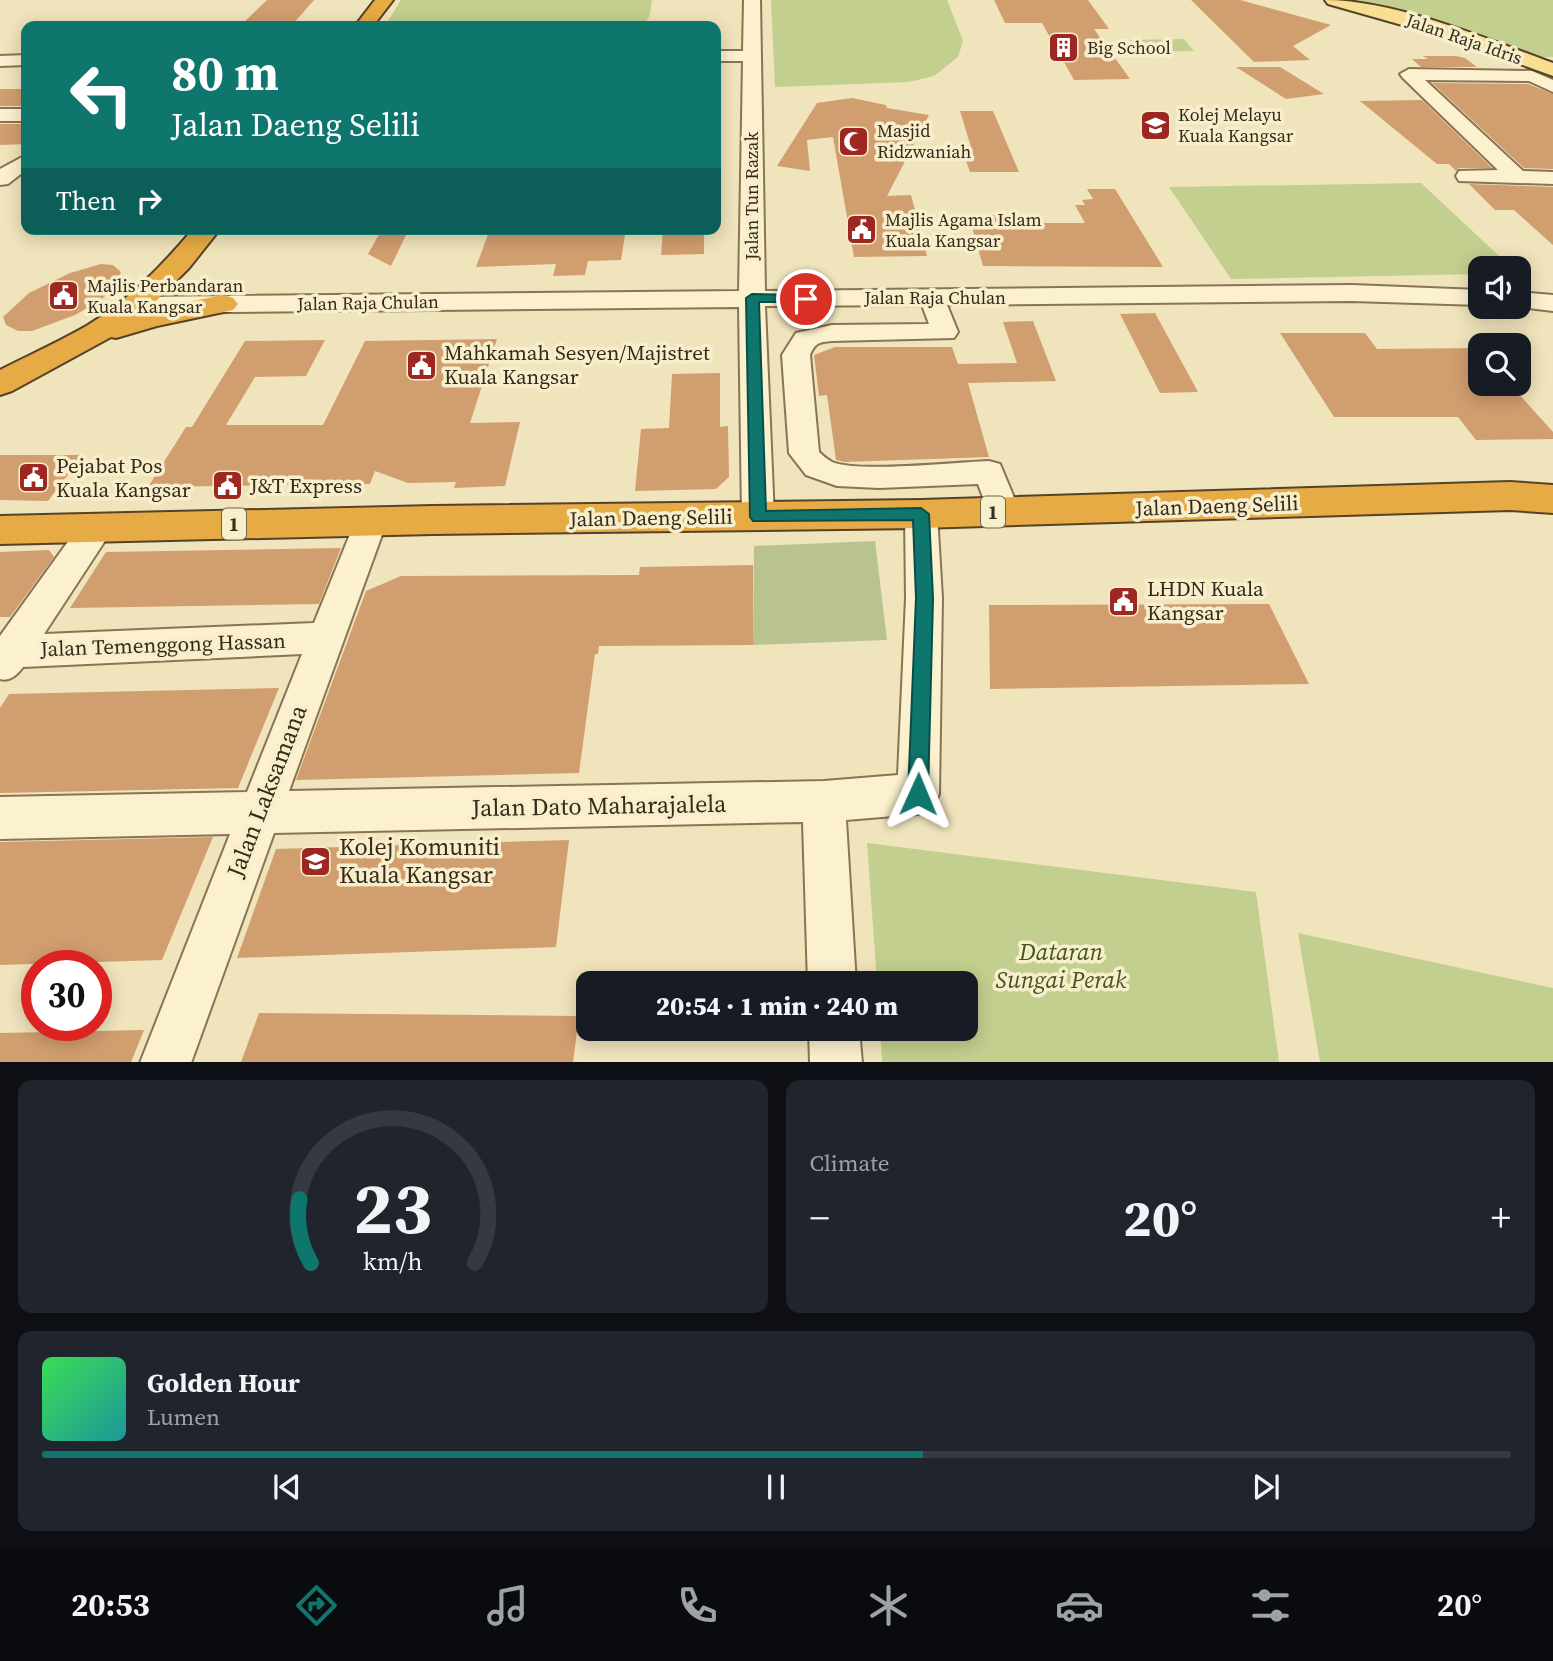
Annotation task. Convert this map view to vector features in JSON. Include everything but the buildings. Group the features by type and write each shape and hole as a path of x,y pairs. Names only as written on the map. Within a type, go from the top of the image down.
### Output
{"highway":[{"path":"369,21 384,0"},
{"path":"0,384 84,340 136,305 186,258 201,235"},
{"path":"186,258 186,275 190,286 223,304"},
{"path":"84,340 151,318 223,304"},
{"name":"Jalan Daeng Selili","path":"0,530 371,521 921,514 1510,496 1553,499"}],"main road":[{"name":"Jalan Raja Idris","path":"1334,0 1455,34 1553,70"}],"street":[{"name":"Jalan Tun Razak","path":"752,0 752,298 758,517"},
{"path":"721,56 752,56"},
{"path":"0,61 21,60"},
{"path":"1517,177 1409,74 1532,76 1553,87"},
{"path":"0,115 21,115"},
{"path":"3,177 21,164"},
{"path":"1467,176 1553,178"},
{"name":"Jalan Raja Chulan","path":"136,305 1352,293 1468,298"},
{"path":"932,298 946,332 831,333 810,335 802,342 796,355 804,453 810,463 825,472 850,476 989,472 1004,512"},
{"path":"1531,301 1553,303"},
{"name":"Jalan Dato Maharajalela","path":"0,818 824,801 918,794 924,598 921,514"},
{"name":"Jalan Laksamana","path":"165,1062 371,521"},
{"path":"4,658 97,527"},
{"name":"Jalan Temenggong Hassan","path":"4,658 326,638"},
{"path":"824,801 831,971"},
{"path":"835,1041 836,1062"}],"green space":[{"path":"401,0 652,0 646,21 388,21"},
{"path":"771,0 947,0 963,41 958,57 934,76 909,82 775,87"},
{"path":"1351,0 1553,0 1553,57 1542,57 1448,23"},
{"path":"1184,39 1194,51 1140,52 1130,40"},
{"path":"1421,183 1499,256 1468,256 1468,274 1231,279 1169,187"},
{"path":"875,541 887,640 753,645 754,546"},
{"name":"Dataran Sungai Perak","path":"867,843 1256,892 1279,1062 882,1062 881,1041 978,1041 978,971 876,971"},
{"path":"1298,933 1553,988 1553,1062 1320,1062"}],"place":[{"name":"Big School","path":"1064,48"},
{"name":"Kolej Melayu Kuala Kangsar","path":"1155,125"},
{"name":"Masjid Ridzwaniah","path":"854,141"},
{"name":"Majlis Agama Islam Kuala Kangsar","path":"862,230"},
{"name":"Majlis Perbandaran Kuala Kangsar","path":"64,296"},
{"name":"Mahkamah Sesyen/Majistret Kuala Kangsar","path":"421,365"},
{"name":"Pejabat Pos Kuala Kangsar","path":"33,478"},
{"name":"J&T Express","path":"227,486"},
{"name":"LHDN Kuala Kangsar","path":"1124,601"},
{"name":"Kolej Komuniti Kuala Kangsar","path":"316,861"}],"route":[{"path":"806,299 752,298 758,517 921,514 924,598 920,657 918,794"}]}
